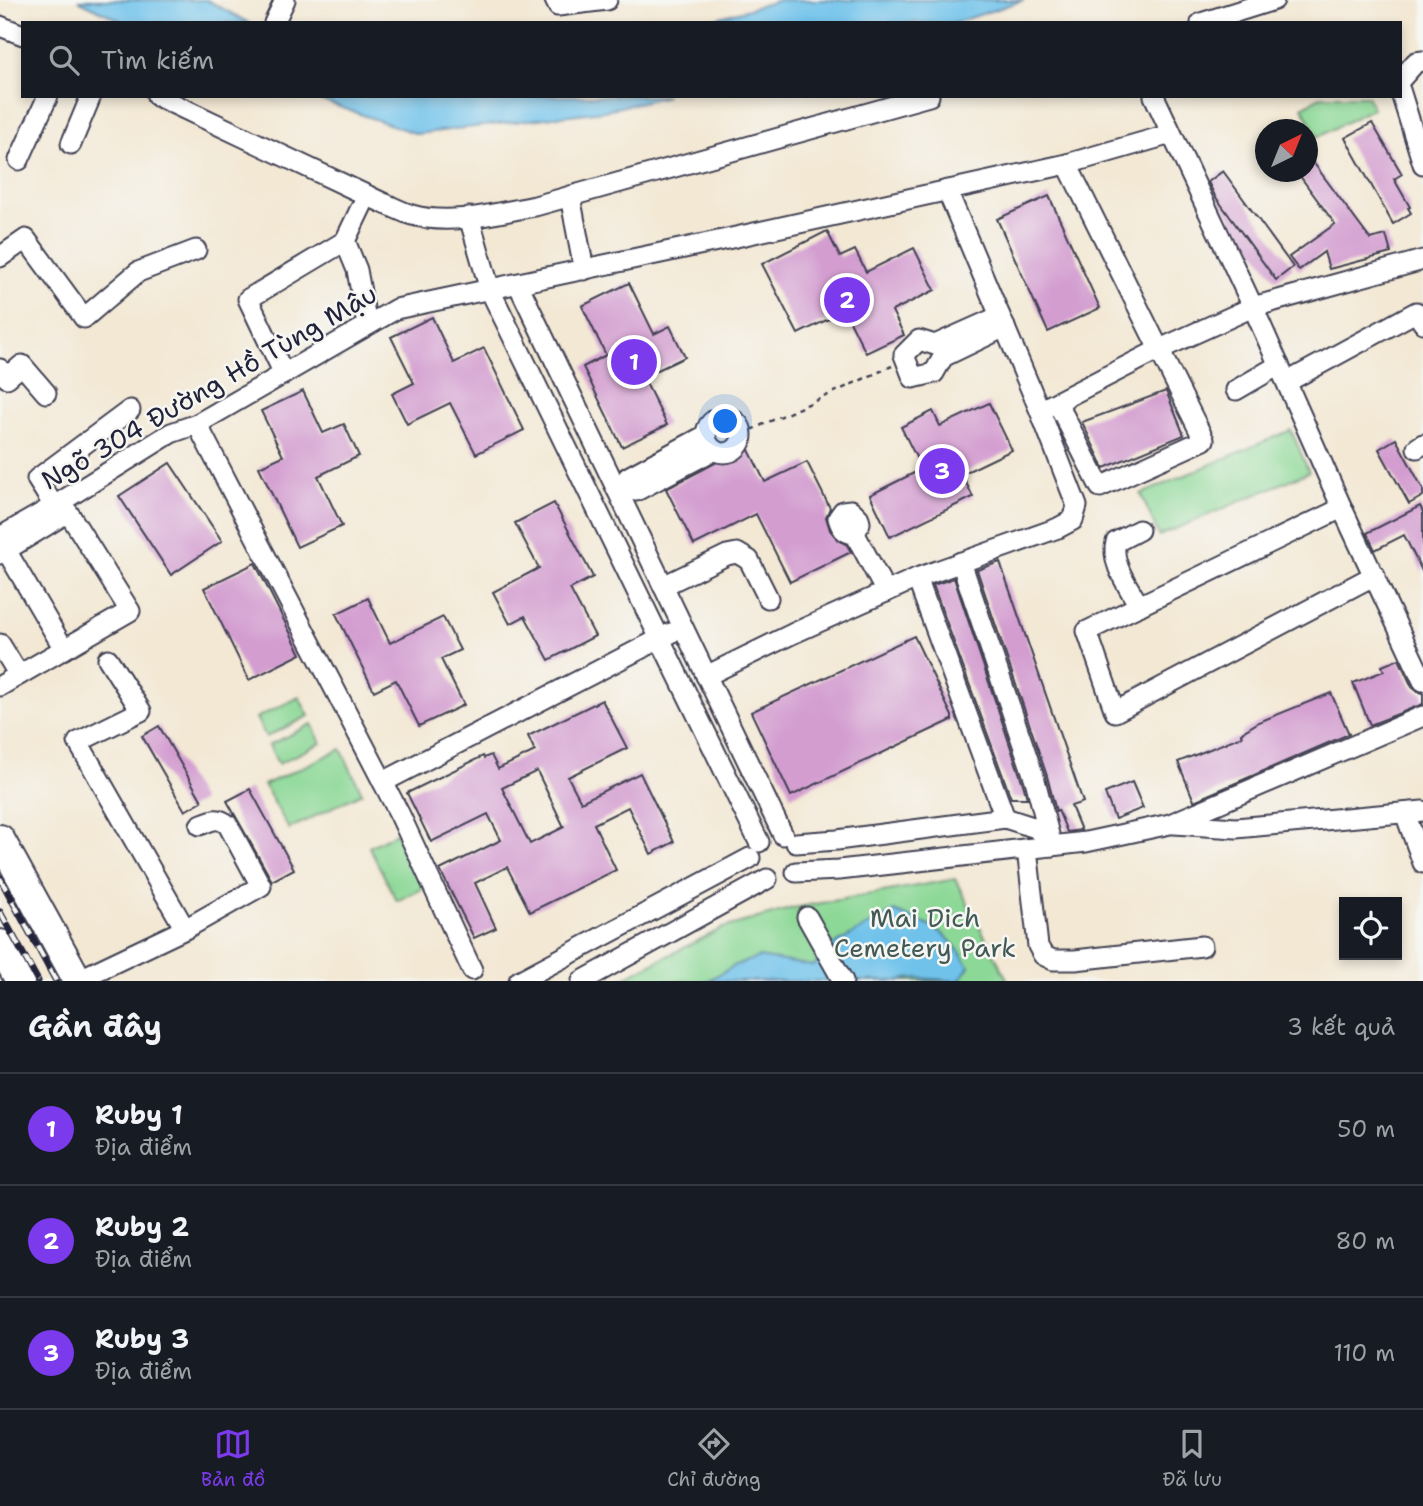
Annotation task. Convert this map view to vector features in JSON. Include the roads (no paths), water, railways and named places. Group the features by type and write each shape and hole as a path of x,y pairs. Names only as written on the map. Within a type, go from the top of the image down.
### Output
{"highway":[{"path":"0,839 78,980"},
{"path":"0,944 20,981"}],"street":[{"path":"275,21 285,0"},
{"path":"555,0 558,6 607,0"},
{"path":"1207,21 1274,0"},
{"path":"0,26 21,34"},
{"path":"1402,78 1416,62 1423,61"},
{"path":"1402,95 1418,131 1423,164"},
{"path":"19,160 47,98"},
{"path":"71,144 89,98"},
{"path":"161,98 414,215 448,218 535,206 922,98"},
{"path":"1155,98 1423,681"},
{"name":"Ngõ 304 Đường Hồ Tùng Mậu","path":"61,509 98,492 100,477 171,433 197,424 396,309 1067,163 1171,134"},
{"path":"947,190 1002,321 1049,407 1100,487 1204,440 1067,163"},
{"path":"284,374 248,299 345,241 367,195"},
{"path":"570,196 584,270"},
{"path":"469,217 491,290 660,639 754,850 758,872 767,879 787,879 796,872 800,863 800,852 789,839 706,676 621,489 591,437 517,284"},
{"path":"0,257 26,239 84,318 138,272 196,250"},
{"path":"345,241 357,270 367,326"},
{"path":"1049,407 1160,349 1253,307 1423,260"},
{"path":"1236,390 1283,373 1416,312 1423,323"},
{"path":"1002,321 943,357 934,373 914,378 904,361 904,355 919,340 935,345 1002,321"},
{"path":"0,369 7,378 22,365 46,393"},
{"path":"706,676 916,578 1058,528 1073,520 1077,506 1049,407"},
{"path":"0,685 130,611 61,509 37,479 130,410"},
{"path":"727,417 737,423 742,440 735,450 724,453 710,443 710,424 727,417"},
{"path":"197,424 383,782 472,970"},
{"path":"568,450 591,437"},
{"path":"621,489 628,477 710,443"},
{"path":"1342,508 1087,631 1115,712 1375,575"},
{"path":"61,509 2,547 64,649"},
{"path":"1139,530 1116,542 1113,551 1139,606"},
{"path":"855,534 886,592"},
{"path":"663,586 727,555 737,553 749,560 768,598"},
{"path":"961,562 1035,780 1052,846"},
{"path":"916,578 1005,818"},
{"path":"383,782 683,627"},
{"path":"0,644 19,675"},
{"path":"108,659 141,711 78,742 185,929"},
{"path":"796,872 839,870 1086,842 1170,824 1423,716"},
{"path":"1170,824 1236,828 1414,812 1423,863"},
{"path":"78,980 185,929 261,887 228,825 215,818 200,825"},
{"path":"519,981 754,850 767,836 837,840 1005,818 1036,828 1052,846"},
{"path":"1027,849 1038,946 1043,955 1053,960 1074,960 1202,946"},
{"path":"582,981 767,879"},
{"path":"807,917 843,981"}],"water":[{"path":"78,0 207,0 245,21 121,21"},
{"path":"780,0 1024,0 961,21 706,21"},
{"path":"314,98 658,98 603,111 417,134"},
{"path":"894,911 937,930 953,943 969,966 959,981 919,978 899,981 851,981 832,946"},
{"path":"759,957 813,966 823,958 836,981 707,981 736,965"}],"railway":[{"path":"0,878 56,981"},
{"path":"0,912 38,981"}],"place":[{"name":"Ruby 2","path":"847,300"},
{"name":"Ruby 1","path":"634,362"},
{"name":"Ruby 3","path":"942,471"}],"park label":[{"name":"Mai Dich Cemetery Park","path":"925,933"}]}
